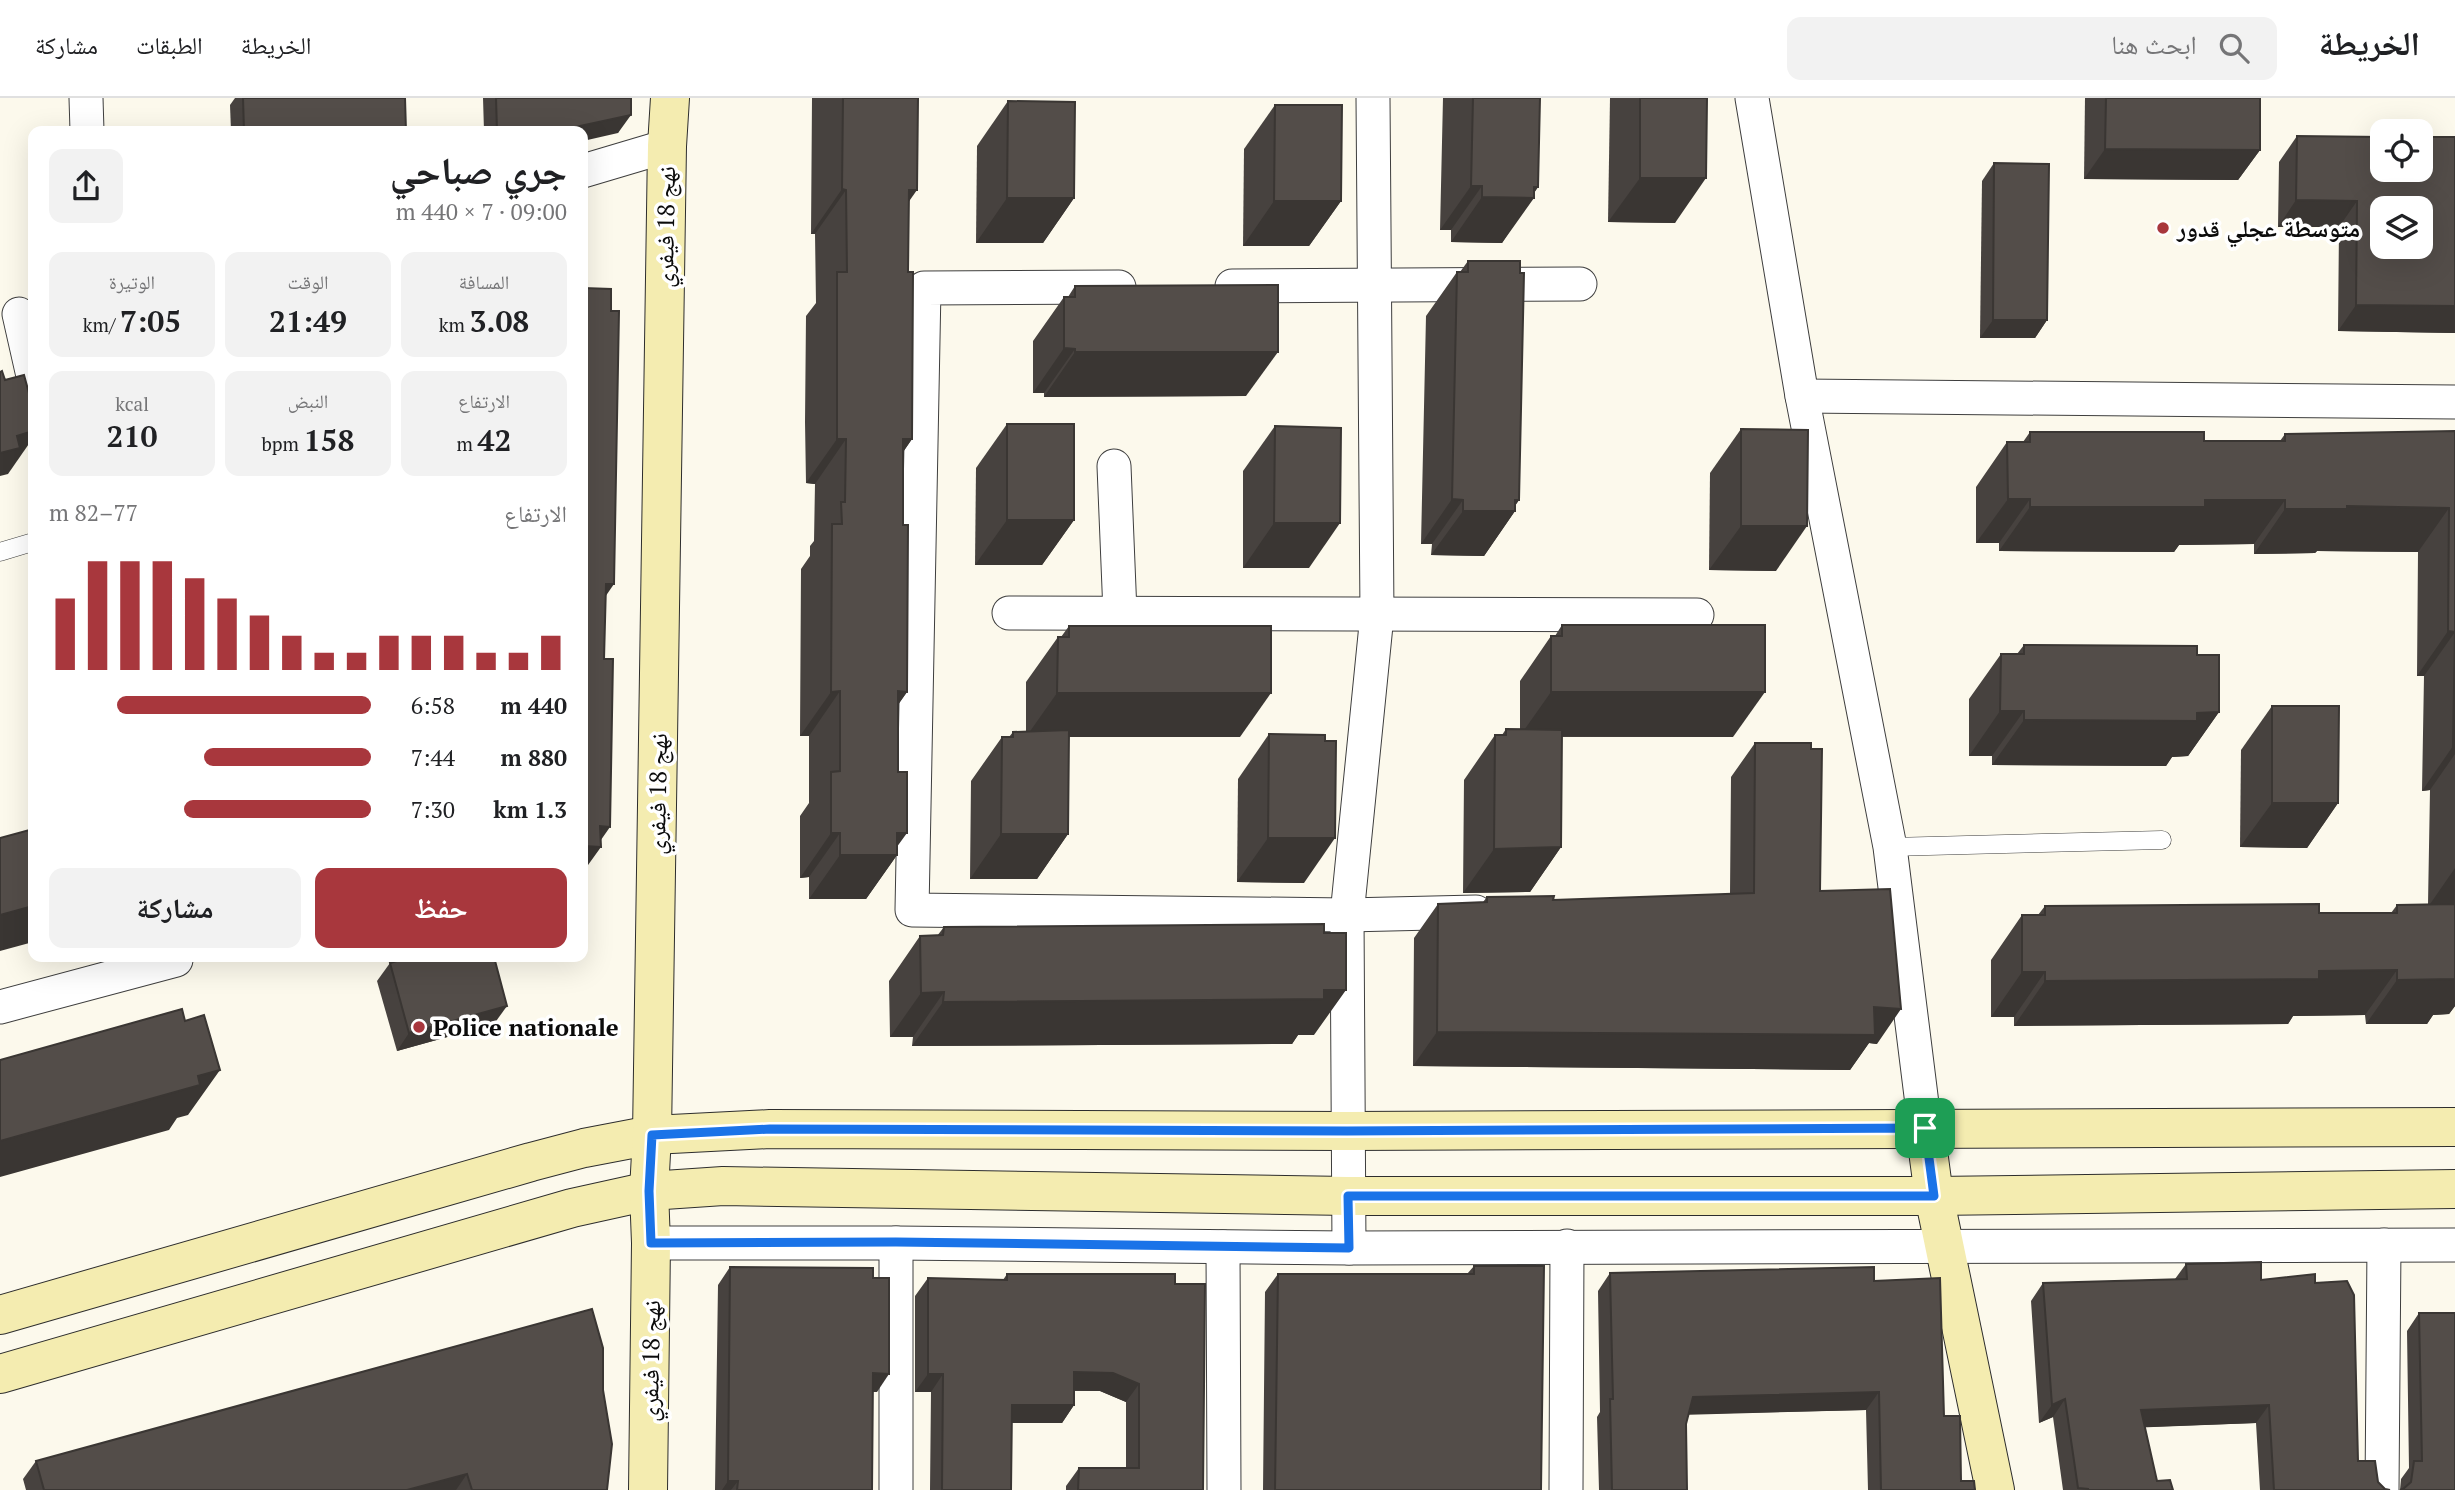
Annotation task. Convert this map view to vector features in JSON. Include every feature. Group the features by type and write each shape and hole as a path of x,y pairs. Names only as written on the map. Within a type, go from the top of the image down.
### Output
{"main road":[{"name":"نهج 18 فيفري","path":"648,1490 651,1243 649,1191 670,98"},
{"path":"0,1315 531,1162 584,1148 652,1135 770,1129 1347,1131 2455,1127"},
{"path":"1925,1128 1934,1196 1996,1490"},
{"path":"0,1374 572,1208 649,1191 735,1186 1348,1196 1934,1196 2455,1189"}],"street":[{"path":"86,98 87,126"},
{"path":"1349,1248 1347,915 1377,615 1373,98"},
{"path":"1752,98 1802,396 1890,846 1925,1128"},
{"path":"588,170 667,146"},
{"path":"1197,286 1580,284"},
{"path":"1156,287 924,288 912,910 1347,915 1512,911"},
{"path":"18,314 28,355"},
{"path":"1802,396 2455,402"},
{"path":"1114,466 1120,613"},
{"path":"1009,613 1697,615"},
{"path":"0,1007 169,962"},
{"path":"651,1243 896,1242 1349,1248 2455,1245"},
{"path":"896,1242 896,1490"},
{"path":"2382,1490 2384,1245"},
{"path":"1566,1490 1567,1246"},
{"path":"1223,1247 1224,1490"}],"lane":[{"path":"0,552 28,544"},
{"path":"1890,846 2162,840"}],"building":[{"path":"243,98 405,98 406,126 244,126"},
{"path":"496,98 631,98 631,115 580,126 497,126"},
{"path":"843,98 918,98 917,190 909,190 908,272 913,272 912,439 903,439 903,525 908,525 907,692 898,691 898,772 907,772 907,833 897,833 897,855 840,855 840,833 831,833 831,772 840,771 840,691 831,692 832,524 842,524 841,502 845,502 846,439 837,439 837,272 847,272 846,190 842,189"},
{"path":"1473,98 1540,98 1538,187 1534,187 1534,198 1482,197 1482,186 1471,186"},
{"path":"1640,98 1707,98 1706,178 1640,178"},
{"path":"2106,98 2260,98 2260,150 2105,149"},
{"path":"1008,101 1075,102 1074,198 1007,198"},
{"path":"1275,105 1342,105 1341,201 1274,201"},
{"path":"2297,136 2370,137 2370,182 2433,182 2433,137 2455,137 2455,306 2356,305 2357,201 2296,200"},
{"path":"1994,163 2049,164 2047,320 1993,320"},
{"path":"1468,261 1520,261 1520,273 1524,273 1519,500 1515,500 1515,511 1463,511 1463,500 1452,499 1457,272 1468,272"},
{"path":"1278,285 1278,352 1075,352 1075,349 1064,348 1064,297 1075,297 1075,286"},
{"path":"588,288 611,289 611,311 619,311 614,584 606,584 604,659 613,659 610,827 600,826 601,847 588,846"},
{"path":"2,371 5,380 24,375 28,390 28,433 17,436 20,448 0,453"},
{"path":"1007,424 1074,424 1074,520 1007,520"},
{"path":"1275,426 1341,428 1340,523 1274,523"},
{"path":"1741,429 1808,430 1807,526 1741,526"},
{"path":"2455,431 2455,632 2448,631 2449,508 2347,506 2347,509 2285,509 2285,500 2205,500 2205,507 2030,507 2030,499 2008,499 2007,442 2030,442 2030,432 2204,432 2204,441 2285,441 2285,434"},
{"path":"1562,625 1765,625 1765,692 1551,692 1551,636 1562,636"},
{"path":"1069,626 1271,626 1271,693 1057,693 1058,637 1069,637"},
{"path":"2455,632 2455,746 2453,746"},
{"path":"2024,645 2197,646 2197,655 2219,655 2219,712 2197,713 2197,721 2024,720 2024,711 2000,711 2001,654 2024,654"},
{"path":"2272,706 2339,706 2338,803 2272,803"},
{"path":"1506,729 1562,730 1561,847 1494,849 1495,735 1506,735"},
{"path":"1069,730 1068,834 1001,834 1002,737 1013,737 1013,732"},
{"path":"1269,734 1325,735 1325,741 1336,741 1335,838 1268,838"},
{"path":"1755,743 1811,743 1811,749 1822,749 1820,891 1890,889 1901,1009 1874,1007 1875,1035 1437,1032 1438,904 1487,902 1487,897 1554,896 1553,900 1754,893"},
{"path":"28,830 28,907 0,915 0,838"},
{"path":"2319,904 2319,913 2397,913 2397,905 2455,904 2455,979 2397,980 2397,970 2319,971 2319,979 2045,981 2045,972 2022,972 2022,915 2045,915 2045,906"},
{"path":"1324,924 1324,933 1346,933 1346,990 1324,990 1324,999 943,1002 944,992 921,993 920,936 943,935 944,927"},
{"path":"495,962 507,1006 409,1033 390,963"},
{"path":"182,1009 185,1021 204,1015 220,1070 198,1076 200,1085 0,1141 0,1060"},
{"path":"2261,1262 2261,1280 2315,1274 2315,1283 2347,1281 2354,1295 2358,1461 2375,1461 2378,1482 2390,1490 2274,1490 2269,1405 2141,1410 2157,1481 2170,1480 2173,1490 2078,1488 2065,1399 2052,1405 2043,1283 2187,1279 2186,1264"},
{"path":"1474,1266 1544,1266 1541,1490 1275,1490 1278,1274 1474,1274"},
{"path":"730,1267 873,1268 873,1278 889,1278 889,1374 873,1373 872,1490 737,1490 738,1481 728,1481"},
{"path":"1874,1267 1874,1281 1940,1278 1944,1416 1960,1416 1961,1481 1974,1481 1975,1490 1881,1490 1879,1392 1693,1397 1686,1424 1687,1490 1612,1490 1610,1273"},
{"path":"1007,1274 1175,1274 1175,1284 1205,1284 1203,1490 1078,1490 1079,1468 1139,1468 1139,1384 1113,1373 1074,1372 1074,1405 1012,1405 1011,1490 942,1490 943,1374 928,1374 928,1278 1007,1280"},
{"path":"592,1309 603,1348 603,1390 612,1444 607,1490 472,1490 467,1474 407,1490 44,1490 36,1461"},
{"path":"2419,1313 2455,1313 2455,1490 2400,1490 2411,1482 2414,1461 2422,1461"}],"place":[{"name":"متوسطة عجلي قدور","path":"2163,228"},
{"name":"Police nationale","path":"419,1027"}],"route":[{"path":"1925,1128 1934,1196 1348,1196 1349,1248 896,1242 651,1243 649,1191 652,1135 770,1129 1347,1131 1925,1128"}]}
